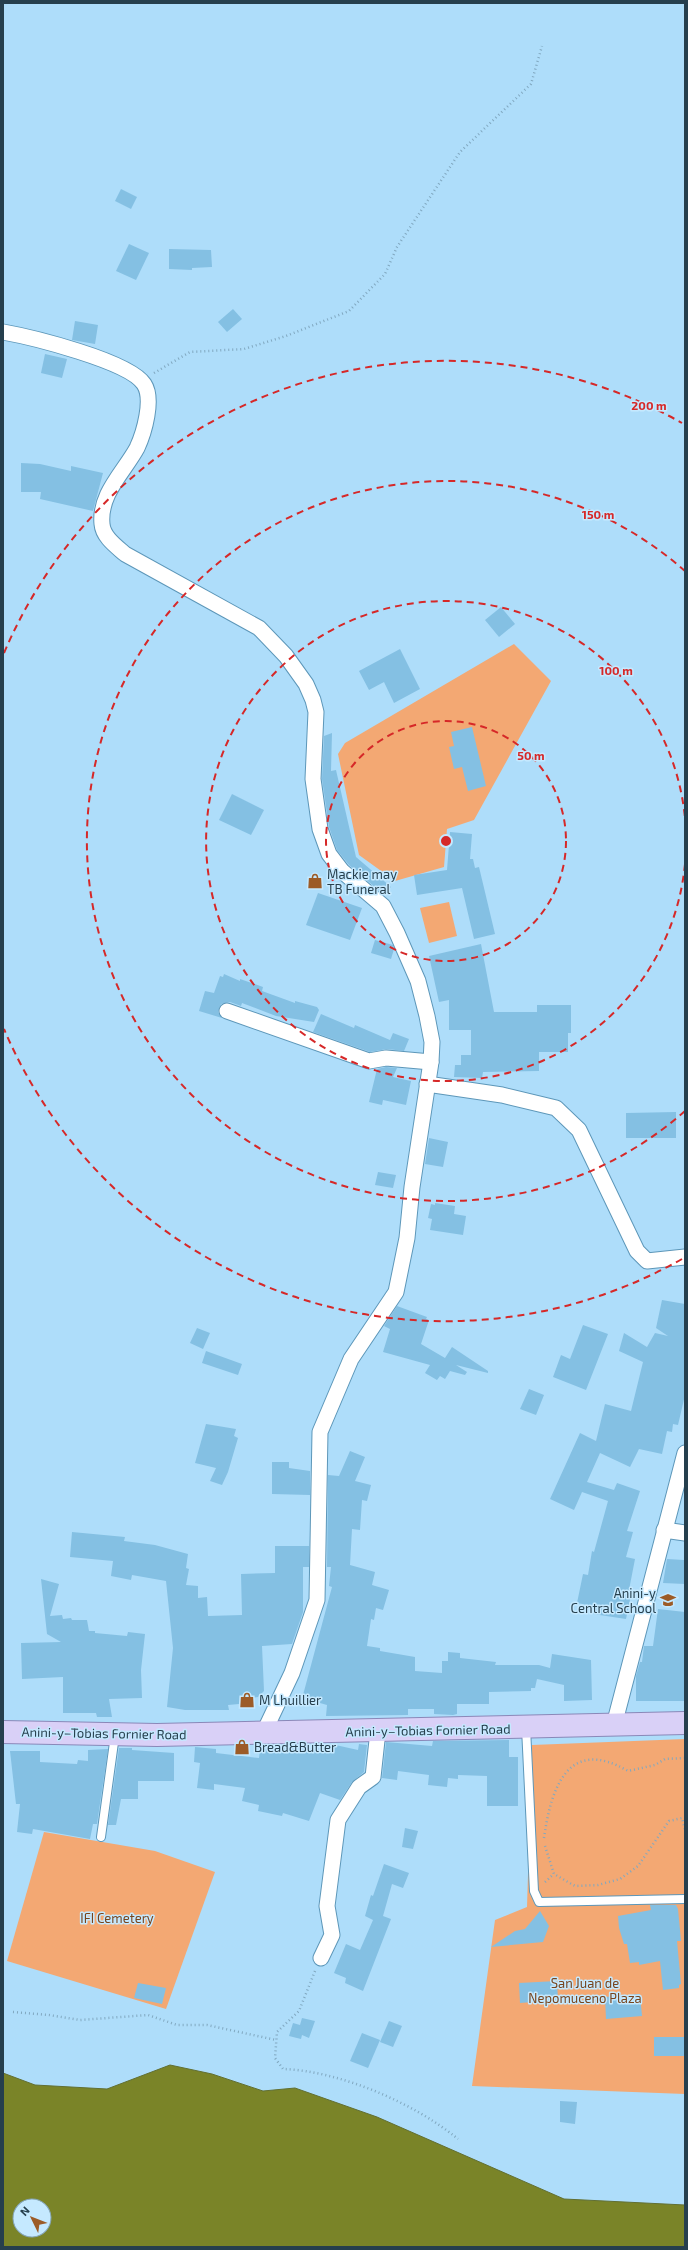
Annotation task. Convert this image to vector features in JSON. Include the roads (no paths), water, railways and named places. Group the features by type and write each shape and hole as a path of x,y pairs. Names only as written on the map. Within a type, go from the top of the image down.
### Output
{"main road":[{"name":"Anini-y–Tobias Fornier Road","path":"3,1732 115,1734 378,1731 685,1723"}],"street":[{"path":"3,332 38,339 122,367 135,374 145,384 149,404 145,425 137,447 107,495 102,510 102,525 109,540 126,554 259,628 286,656 306,684 313,700 316,712 313,779 320,829 329,854 342,871 383,906 397,933 418,981 432,1042 431,1062 412,1187 407,1238 396,1292 351,1359 320,1432 317,1600 292,1673 264,1732"},
{"path":"227,1011 369,1060 386,1058 431,1062"},
{"path":"427,1084 502,1095 556,1108 579,1130 636,1251 647,1261 685,1257"},
{"path":"614,1725 685,1453"},
{"path":"664,1530 685,1533"},
{"path":"321,1958 332,1935 326,1906 338,1820 359,1787 373,1777 378,1731"}],"lane":[{"path":"526,1728 534,1891 539,1902 685,1899"},
{"path":"101,1837 115,1734"}],"place":[{"name":"Mackie may TB Funeral","path":"315,881"},
{"name":"Anini-y Central School","path":"668,1600"},
{"name":"M Lhuillier","path":"247,1700"},
{"name":"Bread&Butter","path":"242,1747"}],"park label":[{"name":"IFI Cemetery","path":"117,1918"},
{"name":"San Juan de Nepomuceno Plaza","path":"585,1990"}]}
